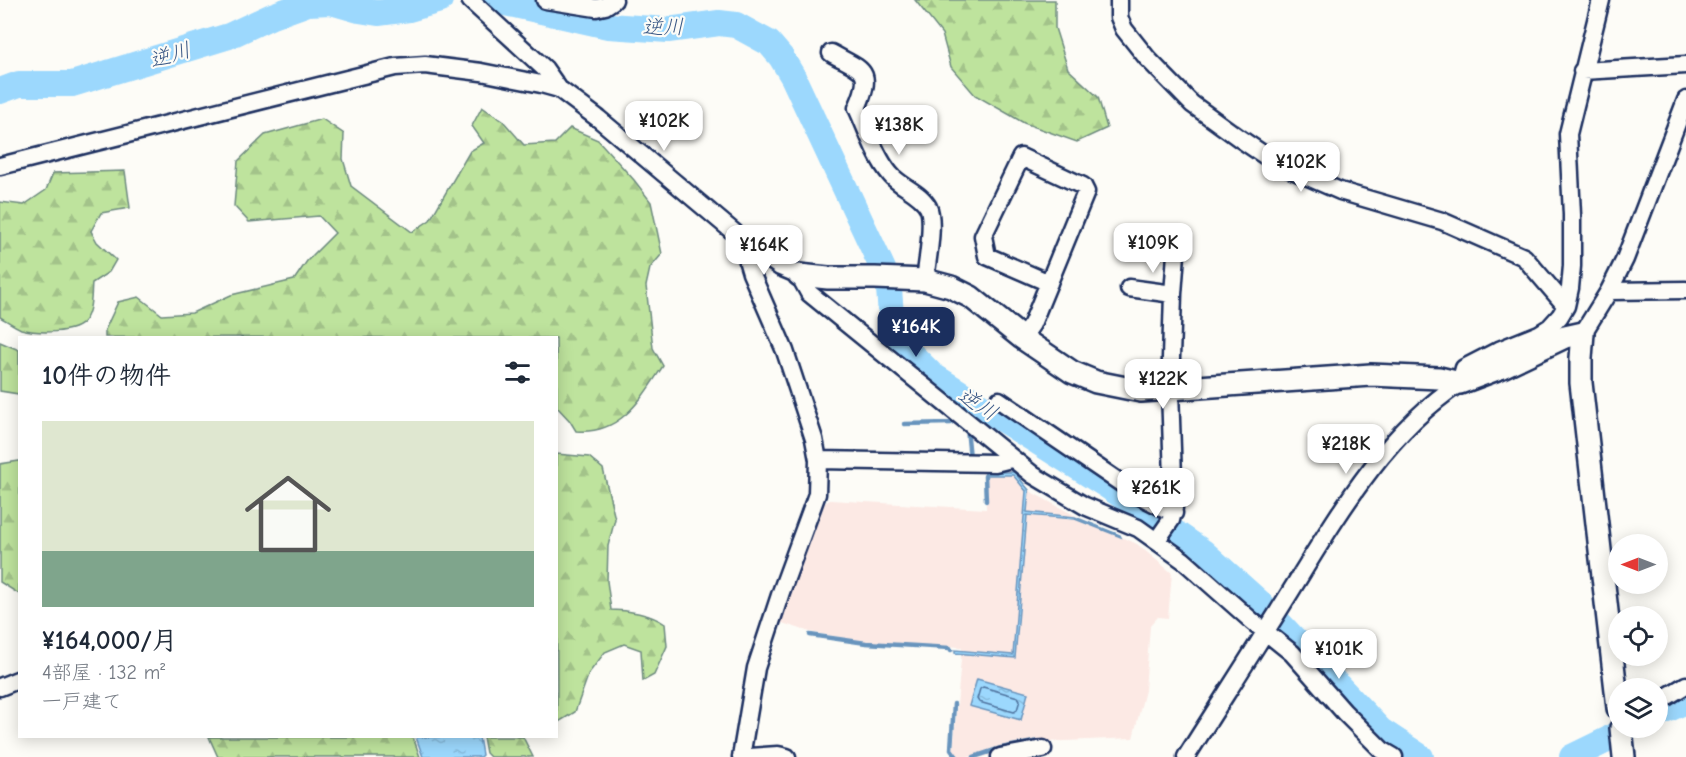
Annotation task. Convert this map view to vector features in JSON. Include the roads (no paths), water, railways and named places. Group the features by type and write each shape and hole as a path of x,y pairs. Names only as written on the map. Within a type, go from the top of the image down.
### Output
{"street":[{"path":"545,0 596,8 614,0"},
{"path":"1119,0 1119,17 1124,28 1147,58 1192,104 1239,138 1276,163 1340,191 1442,220 1524,257 1566,306"},
{"path":"1460,383 1464,368 1499,350 1539,334 1550,327 1566,306 1571,277 1572,214 1568,134 1601,0"},
{"path":"473,3 545,69 559,89 591,112 748,244 780,267 799,275 828,278 915,279 951,287 971,297 1022,338 1072,372 1096,382 1141,391 1371,375 1439,378 1460,383"},
{"path":"831,53 862,70 866,78 865,89 857,108 878,154 888,172 899,184 921,198 928,207 931,218 915,279"},
{"path":"0,166 395,67 425,65 481,72 559,89"},
{"path":"1582,71 1686,65"},
{"path":"1615,678 1581,383 1583,333 1609,291 1639,225 1686,100"},
{"path":"1022,338 1032,324 1049,283 1086,192 1083,186 1021,157 983,236 987,256 1049,283"},
{"path":"1166,526 1173,294 1177,241"},
{"path":"741,757 756,668 817,494 818,460 814,439 785,351 751,273 748,263 748,244"},
{"path":"799,275 809,293 1011,459 1085,506 1123,521 1166,526"},
{"path":"1129,288 1173,294"},
{"path":"1609,291 1686,290"},
{"path":"1186,757 1338,515 1386,451 1440,396 1460,383 1500,368 1566,337 1583,333"},
{"path":"999,400 1140,496 1166,526 1183,560 1270,623 1292,653 1344,712 1382,750 1394,757"},
{"path":"818,460 995,463 1011,459"},
{"path":"0,687 18,680"},
{"path":"1668,696 1686,685"},
{"path":"1000,757 1043,749"},
{"path":"750,757 778,754 787,757"}],"water":[{"path":"985,472 1014,472 1029,490 1027,512 1075,517 1121,537 1075,519 1027,515 1015,658 955,653 955,650 1013,655 1026,491 1013,475 985,475"},
{"path":"977,679 1028,693 1021,720 969,706"},
{"path":"416,738 479,738 482,755 480,757 423,757"}],"waterway":[{"name":"逆川","path":"0,91 19,84 72,84 229,36 272,16 308,3 331,2 378,13 409,9 440,0"},
{"name":"逆川","path":"492,0 608,26 668,30 719,23 736,25 769,43 793,77 883,269 889,289 891,315 901,344 932,375 1109,487 1203,552 1261,604 1380,730 1421,757"},
{"path":"970,416 981,400"},
{"path":"904,424 951,423 954,419"},
{"path":"967,428 970,458"},
{"path":"985,476 986,501"},
{"path":"810,635 866,643 950,648 951,650"},
{"name":"逆川","path":"1668,709 1686,701"},
{"path":"954,704 951,749 957,757"},
{"name":"逆川","path":"1572,757 1611,738"},
{"path":"974,757 1001,748 1039,741"}]}
